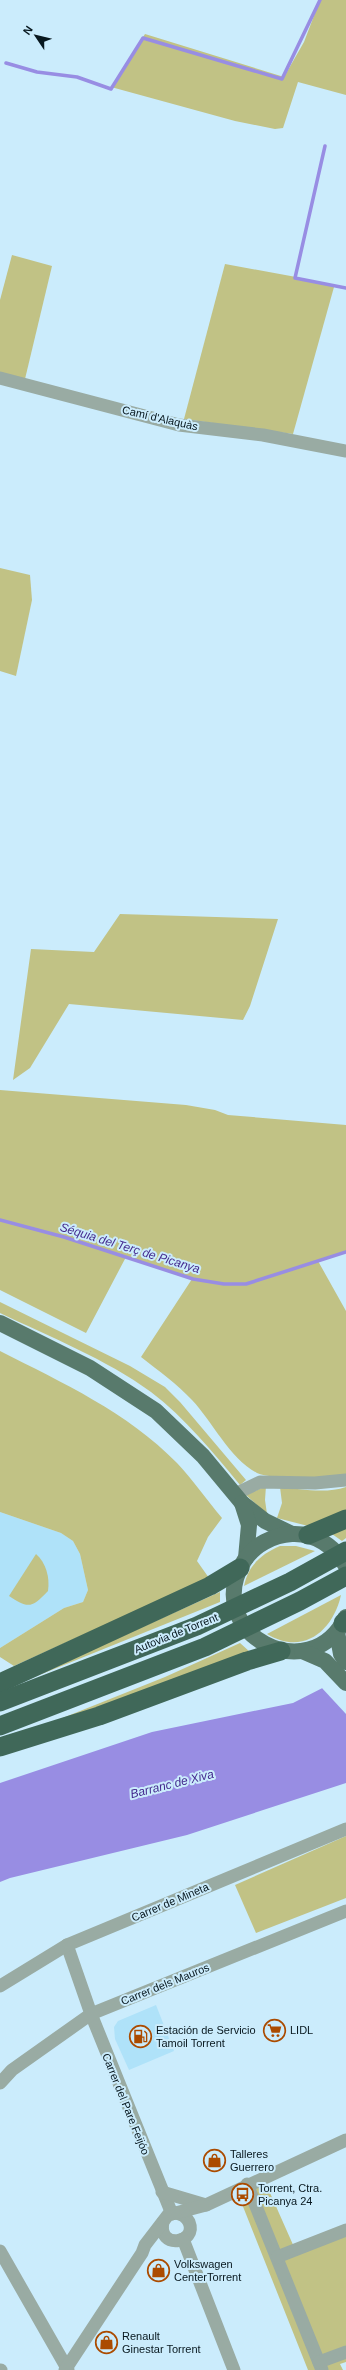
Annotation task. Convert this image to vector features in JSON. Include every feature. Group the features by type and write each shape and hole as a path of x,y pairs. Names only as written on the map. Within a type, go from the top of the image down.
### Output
{"highway":[{"path":"307,1537 346,1519"},
{"name":"Autovia de Torrent","path":"0,1702 197,1626 290,1582 346,1551"},
{"path":"0,1683 210,1586 240,1570"},
{"name":"Autovia de Torrent","path":"0,1726 205,1646 300,1601 346,1576"},
{"path":"0,1747 99,1716 251,1659 272,1648"}],"main road":[{"path":"0,1323 90,1368 156,1411 203,1456 238,1498 265,1521 307,1537 337,1554 346,1566"},
{"path":"238,1498 249,1525 235,1604 242,1623 256,1639 272,1648 302,1651 325,1661 341,1663"},
{"path":"240,1570 266,1541 282,1535 307,1537"},
{"path":"302,1651 323,1644 343,1623"},
{"path":"343,1623 341,1663 346,1683"}],"street":[{"name":"Camí d'Alaquàs","path":"0,378 178,425 263,435 346,451"},
{"path":"238,1498 260,1482 315,1483 346,1480"},
{"name":"Carrer de Mineta","path":"0,1986 67,1945 346,1829"},
{"name":"Carrer dels Mauros","path":"0,2083 12,2070 91,2014 346,1911"},
{"name":"Carrer del Pare Feijóo","path":"67,1945 91,2014 162,2192 170,2216"},
{"path":"0,2251 67,2369 142,2253 145,2245 170,2216 206,2205 247,2184 346,2140"},
{"path":"247,2184 320,2366 346,2352"},
{"path":"162,2192 206,2205"},
{"path":"189,2224 206,2205"},
{"path":"142,2253 177,2240 189,2233 189,2224 184,2216 170,2216"},
{"path":"170,2216 164,2235 177,2240 234,2370"},
{"path":"277,2257 346,2230"}],"shaded area":[{"path":"0,1512 61,1533 73,1541 80,1554 88,1590 83,1602 64,1608 0,1648"},
{"name":"Estación de Servicio Tamoil Torrent","path":"156,2005 174,2051 129,2070 115,2039 114,2027 118,2021"}],"green space":[{"path":"320,0 346,0 346,95 298,82 283,128 275,129 235,121 111,87 145,34 284,77 304,42"},
{"path":"12,255 52,266 25,379 0,373 0,300"},
{"path":"225,264 296,277 334,287 293,434 184,419"},
{"path":"0,568 30,575 32,600 16,676 0,671"},
{"path":"120,914 278,919 250,1006 243,1020 69,1004 30,1068 13,1080 31,949 94,952"},
{"path":"0,1090 186,1105 215,1110 228,1115 346,1125 346,1252 318,1261 346,1311 346,1475 338,1477 296,1478 273,1477 257,1473 238,1459 186,1394 141,1357 192,1279 126,1257 86,1333 0,1290"},
{"path":"0,1302 130,1366 165,1387 180,1402 246,1480 240,1485 187,1424 151,1392 134,1380 97,1359 0,1313"},
{"path":"0,1351 71,1387 137,1428 177,1463 222,1518 208,1537 197,1561 209,1578 14,1666 0,1657 0,1648 64,1608 83,1602 88,1590 80,1554 73,1541 61,1533 0,1512"},
{"path":"266,1486 265,1500 267,1514 246,1495"},
{"path":"280,1487 322,1491 346,1487 346,1513 312,1527 277,1518 282,1503"},
{"path":"346,1526 346,1538 342,1541 332,1534"},
{"path":"280,1546 296,1546 315,1551 244,1586 249,1572 256,1562 273,1549"},
{"path":"36,1554 45,1566 48,1591 38,1601 30,1605 25,1605 9,1596"},
{"path":"220,1592 220,1602 7,1688"},
{"path":"341,1595 337,1608 331,1619 324,1629 314,1636 304,1641 293,1642 280,1640 267,1634"},
{"path":"240,1643 250,1652 20,1735 165,1677"},
{"path":"346,1836 346,1898 256,1933 235,1885"},
{"path":"263,2177 294,2247 346,2226 346,2362 340,2364 343,2370 308,2370 236,2189"}],"water":[{"name":"Barranc de Xiva","path":"346,1676 346,1783 187,1835 10,1878 0,1882 0,1783 152,1732 293,1703"}],"pier":[{"path":"346,1674 346,1714 321,1687"}],"waterway":[{"path":"6,63 37,72 77,77 111,89 143,38 282,79 320,0"},
{"path":"325,146 295,278 346,288"},
{"name":"Séquia del Terç de Picanya","path":"0,1220 64,1237 193,1279 224,1284 246,1284 346,1252"}],"place":[{"name":"LIDL","path":"275,2030"},
{"name":"Estación de Servicio Tamoil Torrent","path":"141,2036"},
{"name":"Talleres Guerrero","path":"214,2160"},
{"name":"Torrent, Ctra. Picanya 24","path":"243,2194"},
{"name":"Volkswagen CenterTorrent","path":"158,2270"},
{"name":"Renault Ginestar Torrent","path":"106,2342"}]}
